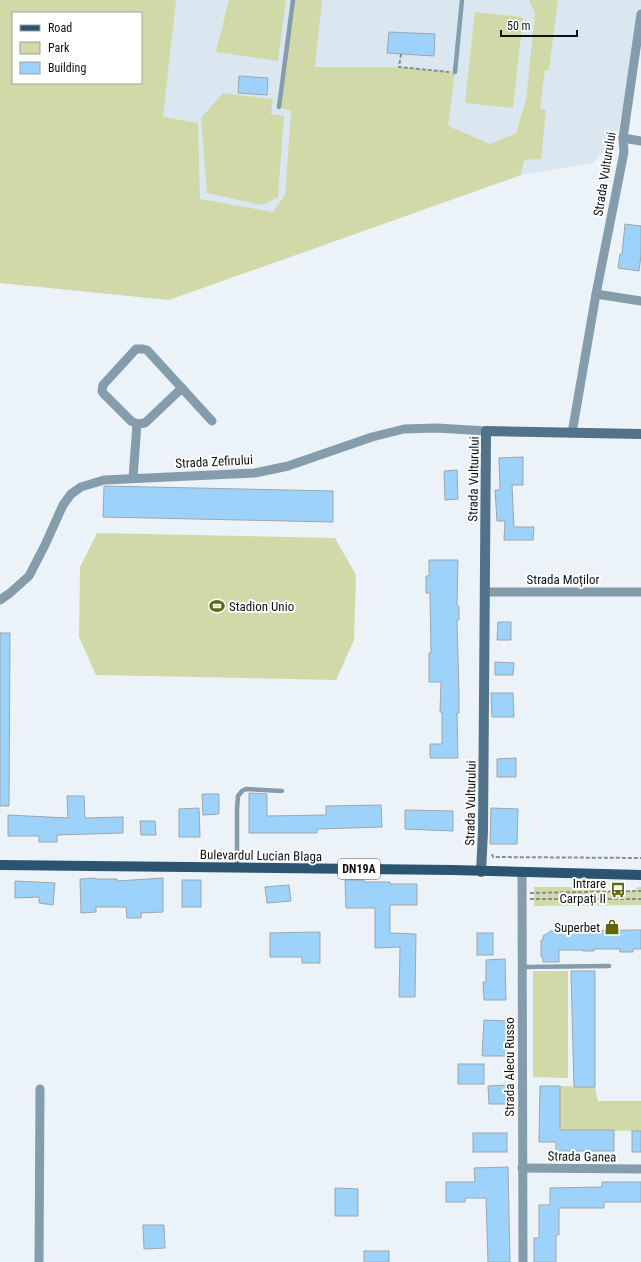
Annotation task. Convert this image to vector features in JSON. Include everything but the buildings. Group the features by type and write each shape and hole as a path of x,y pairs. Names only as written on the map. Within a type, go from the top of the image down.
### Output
{"main road":[{"name":"Bulevardul Lucian Blaga","path":"0,865 237,867 641,875"}],"street":[{"name":"Strada Vulturului","path":"482,872 486,431 572,433 596,294 624,152 623,138 641,14"},
{"path":"623,138 641,141"},
{"path":"596,294 641,301"},
{"path":"182,388 145,423 137,424 131,421 102,391 103,385 136,349 147,350 182,388 212,421"},
{"path":"133,478 137,424"},
{"name":"Strada Zefirului","path":"0,600 29,576 63,505 71,494 82,487 104,480 255,473 288,466 372,437 404,429 437,428 486,431"},
{"path":"572,433 641,434"},
{"name":"Strada Moților","path":"484,592 641,592"},
{"name":"Strada Alecu Russo","path":"522,872 523,1262"},
{"path":"39,1262 40,1089"},
{"name":"Strada Ganea","path":"522,1168 641,1169"}],"lane":[{"path":"279,107 293,0"},
{"path":"454,72 462,0"},
{"path":"237,867 238,796 246,788 282,791"},
{"path":"522,967 609,966"}],"path":[{"path":"400,54 399,67 454,72"},
{"path":"490,850 493,857 641,858"},
{"path":"522,896 641,892"},
{"path":"522,896 641,899"}],"shaded area":[{"path":"0,0 641,0 641,23 617,136 593,163 521,175 169,300 0,283"}],"green space":[{"path":"0,0 176,0 163,117 198,123 200,199 273,212 285,195 291,111 279,107 293,0 322,0 315,67 399,67 455,72 448,126 490,144 516,133 526,100 535,13 529,0 558,0 549,70 545,70 540,109 546,110 541,159 524,160 521,175 169,300 0,283"},
{"path":"229,0 286,0 278,61 216,52"},
{"path":"475,12 523,17 513,108 465,103"},
{"path":"223,93 273,99 271,114 284,116 278,197 262,205 207,193 201,118"},
{"name":"Stadion Unio","path":"97,533 335,538 356,575 354,640 336,680 96,675 79,637 80,567"},
{"path":"534,887 599,887 601,891 634,891 638,887 641,887 641,905 534,906"},
{"path":"533,971 568,971 568,1078 533,1077"},
{"path":"560,1086 595,1087 598,1101 641,1101 641,1131 560,1130"}],"place":[{"name":"Stadion Unio","path":"217,606"},
{"name":"Intrare Carpați II","path":"618,890"},
{"name":"Superbet","path":"612,927"}]}
